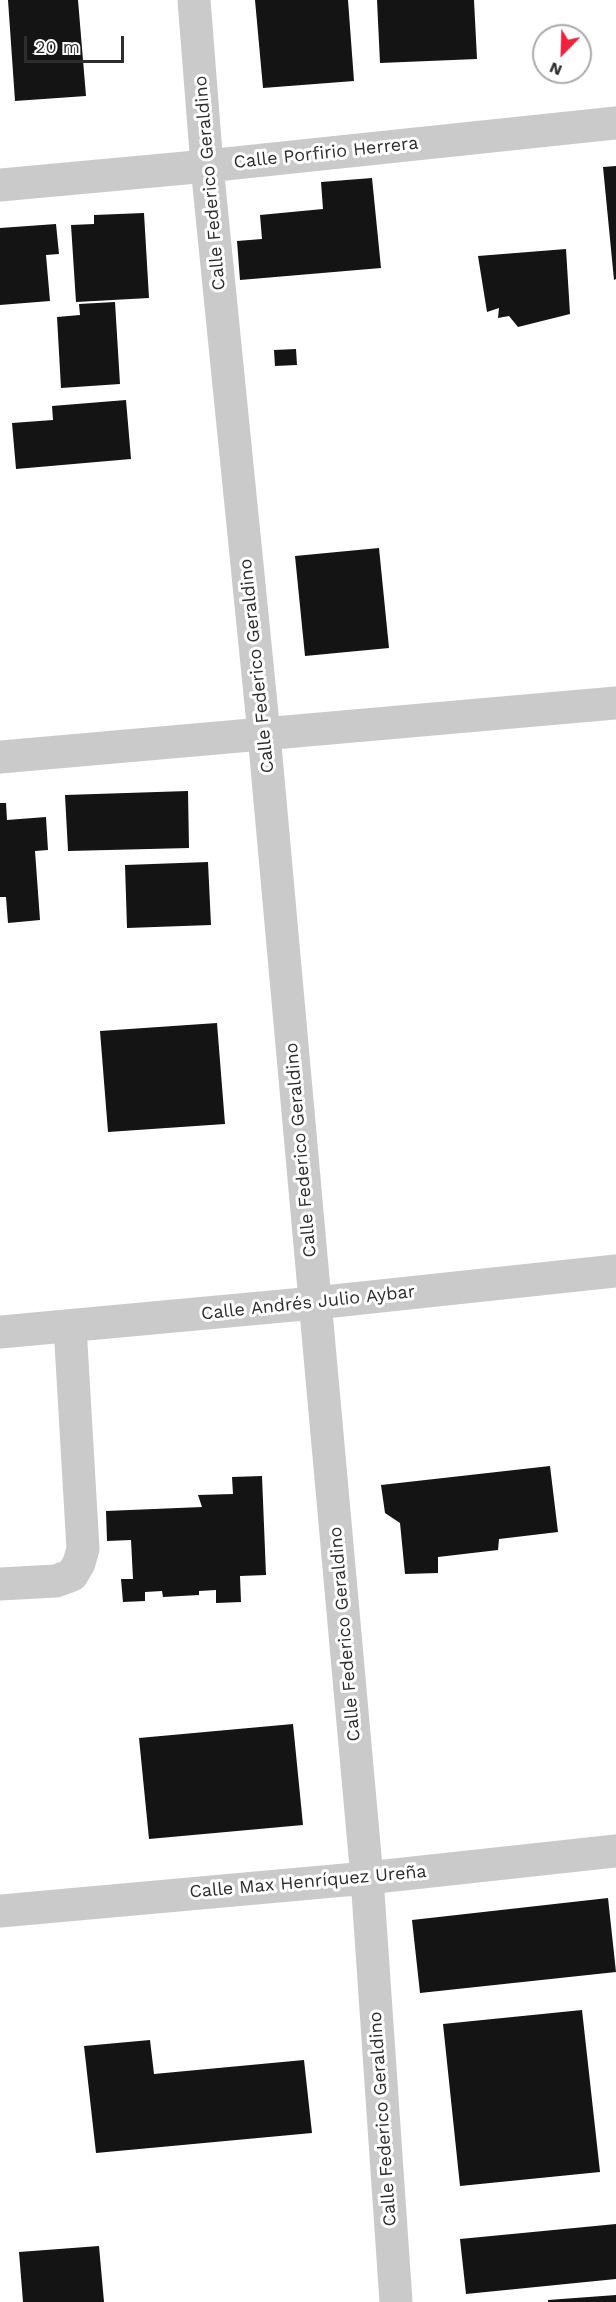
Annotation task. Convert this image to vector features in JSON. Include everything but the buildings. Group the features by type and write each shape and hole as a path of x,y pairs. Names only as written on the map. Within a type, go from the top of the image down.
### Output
{"street":[{"name":"Calle Federico Geraldino","path":"194,0 207,166 264,734 367,1878 396,2302"},
{"name":"Calle Porfirio Herrera","path":"0,185 207,166 616,123"},
{"path":"0,757 616,703"},
{"name":"Calle Andrés Julio Aybar","path":"0,1332 315,1303 616,1271"},
{"path":"0,1584 56,1581 72,1575 83,1549 70,1326"},
{"name":"Calle Max Henríquez Ureña","path":"0,1911 367,1878 616,1851"}]}
